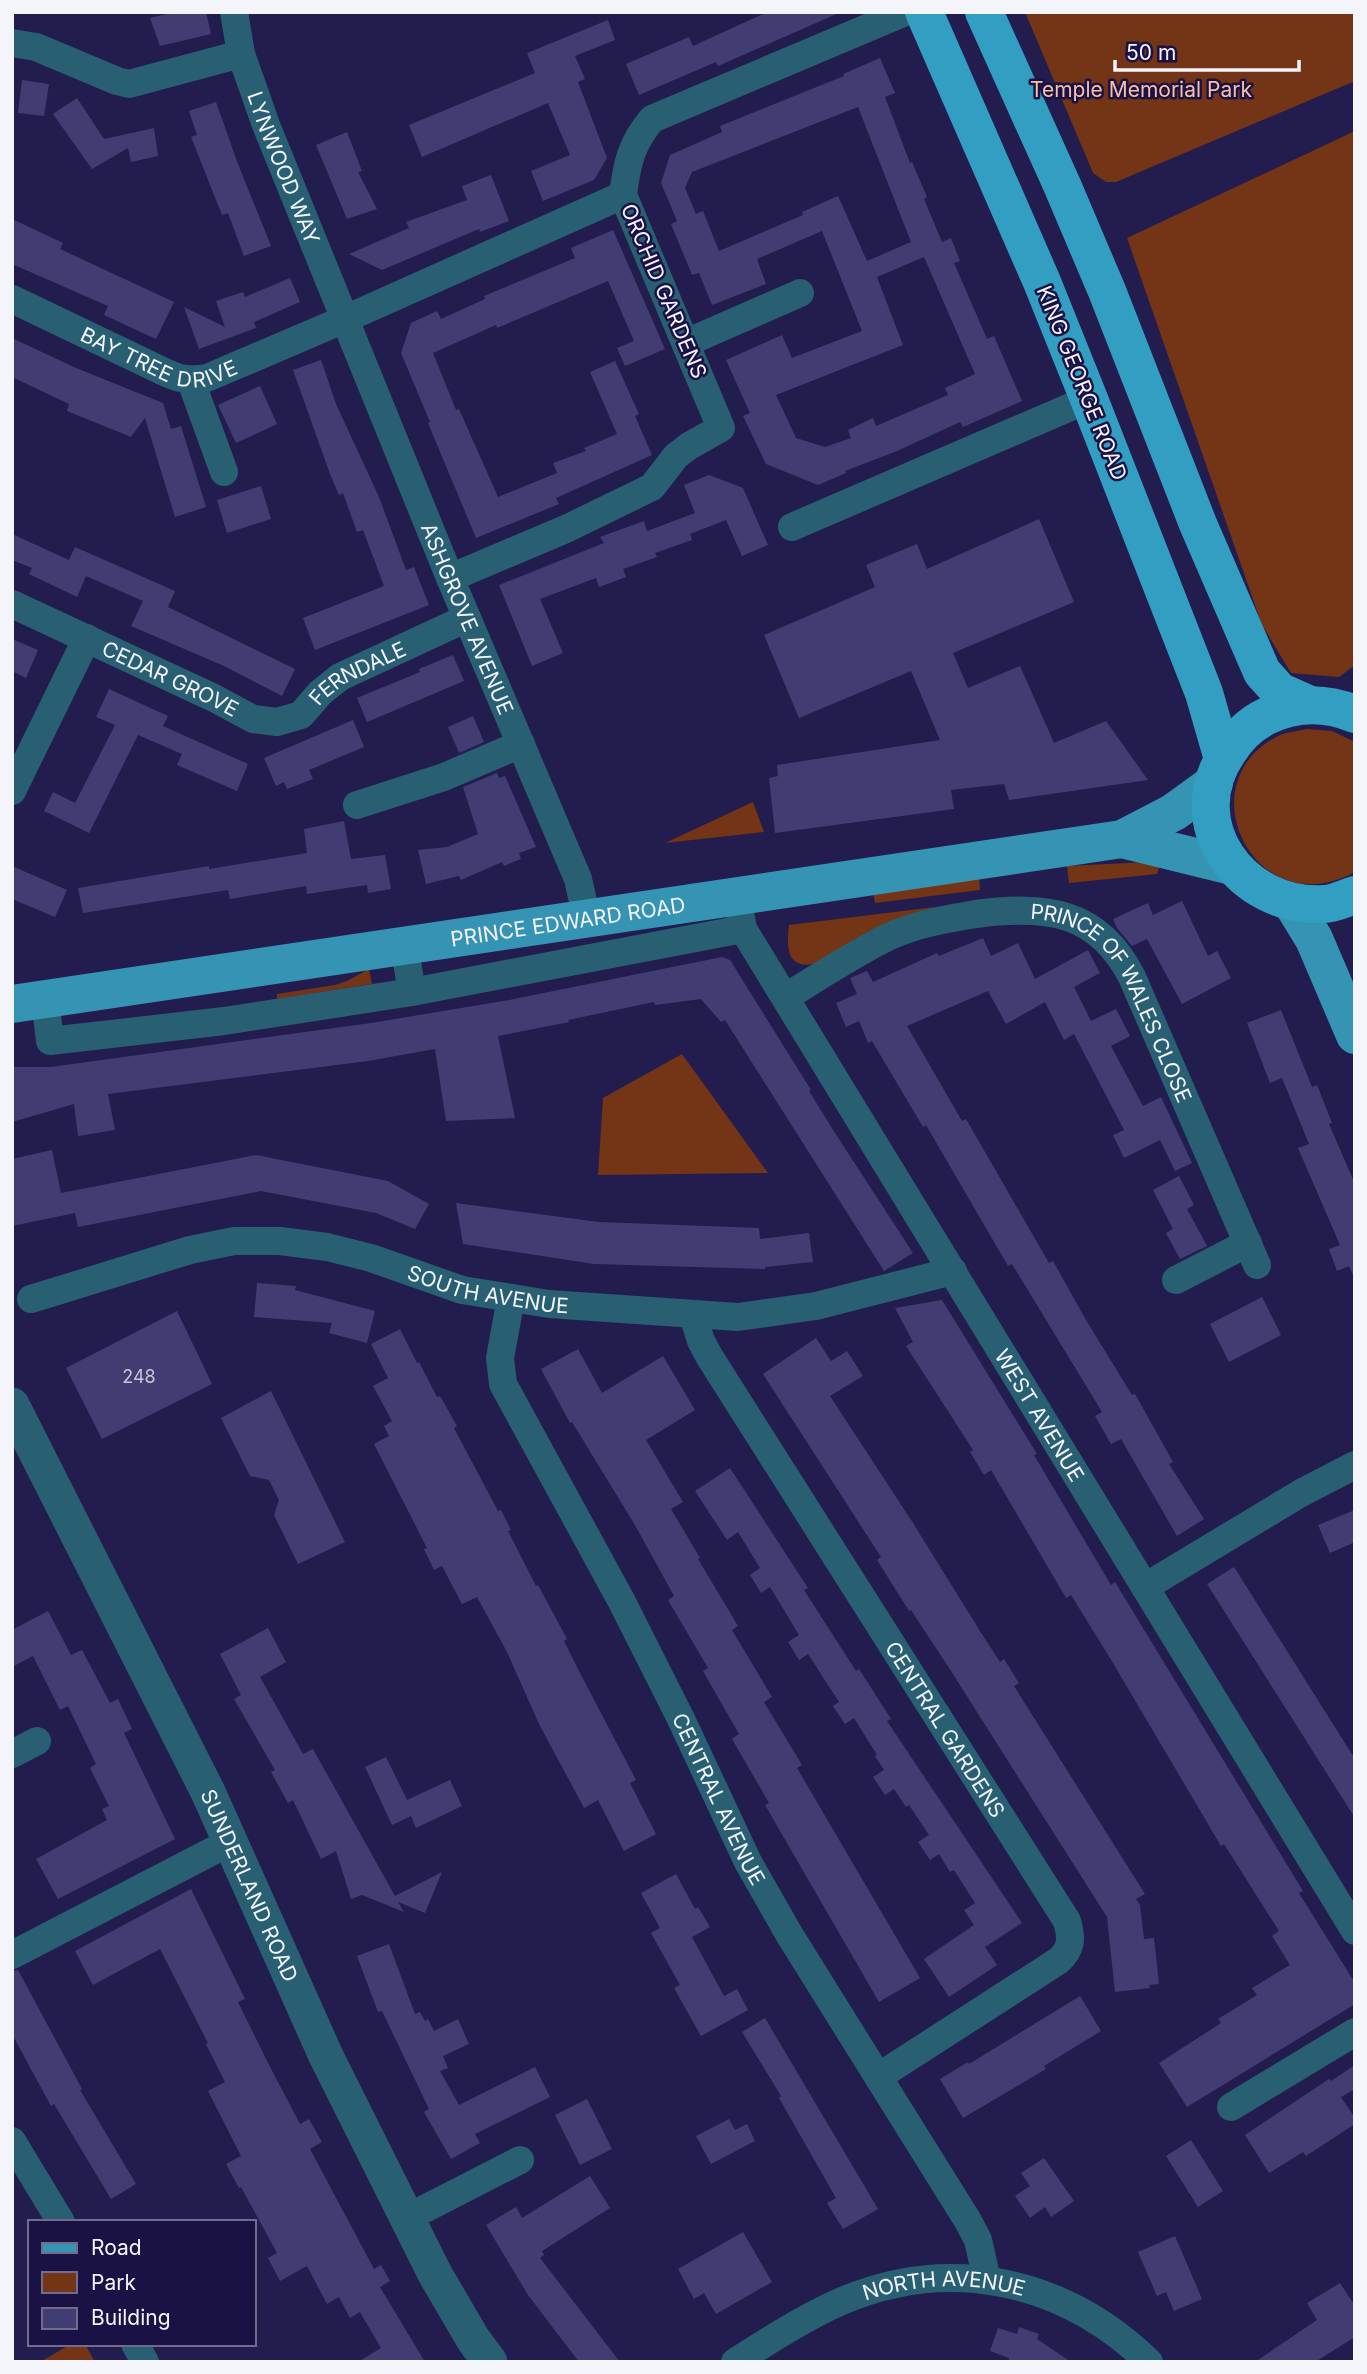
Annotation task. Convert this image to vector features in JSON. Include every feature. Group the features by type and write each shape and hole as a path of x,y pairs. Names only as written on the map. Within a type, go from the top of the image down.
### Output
{"highway":[{"name":"KING GEORGE ROAD","path":"924,12 1042,282 1204,693 1218,771 1212,805 1214,826 1221,847 1232,866"},
{"path":"947,64 990,27 1102,280 1198,524 1262,671 1279,691 1339,705"},
{"path":"1218,771 1237,738 1256,721 1279,710 1339,705"},
{"path":"1232,866 1249,883 1269,895 1292,903 1326,905 1355,895"}],"main road":[{"name":"PRINCE EDWARD ROAD","path":"28,1002 404,944 587,919 740,912 1122,839 1174,812 1218,771"},
{"name":"PRINCE EDWARD ROAD","path":"1122,839 1232,866"},
{"path":"1292,903 1314,939 1355,1035"}],"street":[{"name":"LYNWOOD WAY","path":"234,12 241,54 265,125 345,319"},
{"name":"ORCHID GARDENS","path":"450,578 568,528 652,487 676,456 721,428 624,195 626,163 639,135 652,119 905,12"},
{"path":"12,43 36,47 129,84 241,54"},
{"name":"BAY TREE DRIVE","path":"12,299 153,368 191,381 207,378 345,319 624,195"},
{"path":"686,343 800,293"},
{"name":"ASHGROVE AVENUE","path":"345,319 450,578 578,879 587,919"},
{"path":"191,381 224,472"},
{"path":"792,527 1089,400"},
{"name":"CEDAR GROVE","path":"12,604 253,719"},
{"name":"FERNDALE","path":"253,719 277,722 301,715 320,693 341,677 467,618"},
{"name":"CEDAR GROVE","path":"12,791 87,638"},
{"path":"357,805 443,777 521,744"},
{"name":"PRINCE OF WALES CLOSE","path":"786,997 886,938 933,921 987,913 1042,911 1066,916 1106,939 1121,956 1253,1254 1176,1280"},
{"path":"28,1002 50,1041 224,1021 412,992 740,912"},
{"name":"WEST AVENUE","path":"740,912 786,997 1355,1931"},
{"path":"404,944 412,992"},
{"name":"SOUTH AVENUE","path":"31,1299 190,1250 234,1241 280,1241 327,1247 371,1258 463,1290 549,1304 738,1317 784,1312 869,1294 953,1271"},
{"name":"CENTRAL AVENUE","path":"511,1298 500,1358 503,1384 622,1602 748,1862 789,1934 968,2221 978,2240 987,2280"},
{"name":"CENTRAL GARDENS","path":"692,1315 709,1356 1067,1921 1071,1933 1066,1954 1059,1961 878,2077"},
{"name":"SUNDERLAND ROAD","path":"12,1405 159,1692 326,2056 435,2274 473,2339 490,2362"},
{"path":"1145,1587 1301,1493 1355,1465"},
{"path":"12,1754 37,1741"},
{"path":"12,1955 230,1842"},
{"path":"1231,2107 1355,2032"},
{"path":"12,2141 60,2220"},
{"path":"407,2218 520,2160"},
{"name":"NORTH AVENUE","path":"735,2362 842,2301 875,2289 938,2277 987,2280 1022,2286 1074,2308 1115,2333 1149,2362"},
{"path":"136,2346 145,2362"}],"green space":[{"name":"Temple Memorial Park","path":"1025,12 1355,12 1355,81 1116,182 1106,182 1093,173"},
{"path":"1355,131 1355,665 1339,677 1291,673 1262,625 1127,238"},
{"path":"1307,729 1332,731 1355,742 1355,872 1319,884 1287,880 1262,865 1244,841 1235,813 1237,784 1251,756 1280,735"},
{"path":"753,802 764,832 665,843"},
{"path":"1161,862 1157,874 1069,883 1067,866"},
{"path":"979,875 980,890 875,903 873,891"},
{"path":"935,907 884,926 819,963 800,964 791,956 789,950 789,925"},
{"path":"369,969 372,984 277,999 277,994 335,985"},
{"path":"682,1054 768,1173 598,1175 603,1098"},
{"path":"68,2346 86,2346 95,2362 40,2362"}],"building":[{"path":"175,12 206,12 211,34 160,46 150,18"},
{"path":"767,12 841,12 718,66 716,62 639,95 626,64 689,37 693,46"},
{"path":"608,20 615,40 575,56 585,79 578,82 607,158 594,180 543,201 531,171 570,155 548,103 422,157 409,125 535,73 527,53"},
{"path":"880,58 895,93 885,97 910,163 912,162 927,197 924,199 942,242 951,238 960,261 954,263 987,339 994,336 1022,401 963,427 960,422 818,485 766,464 743,416 750,413 726,360 782,335 792,358 862,331 822,231 757,259 766,284 712,305 699,273 692,275 671,224 677,221 661,183 670,155 722,132 720,126 844,76 843,74","holes":["858,107 911,242 867,261 838,196 802,212 803,215 719,251 703,211 696,214 685,188 692,172","924,257 975,374 945,388 948,395 876,426 873,418 848,430 851,438 825,447 796,438 776,395 903,345 877,277"]},
{"path":"22,80 49,84 44,116 18,113"},
{"path":"77,98 104,139 154,128 158,156 131,162 128,148 92,169 53,114"},
{"path":"216,102 271,246 244,256 228,213 222,215 191,137 197,135 189,111"},
{"path":"347,132 362,171 358,172 377,209 347,219 316,145"},
{"path":"491,175 509,221 480,232 479,229 382,270 349,254 409,228 406,222 467,200 462,186"},
{"path":"12,219 63,243 60,249 174,302 156,339 104,315 108,306 12,264"},
{"path":"613,230 665,349 625,366 617,348 634,341 608,281 433,353 456,410 459,409 498,497 557,473 553,463 586,451 584,448 617,434 590,372 615,361 639,414 635,416 652,455 556,498 559,504 476,538 401,353 411,323 437,311 441,319 485,299 484,296 575,258 571,248"},
{"path":"290,278 300,302 254,322 256,328 199,349 184,307 225,327 216,301 243,292 245,297"},
{"path":"12,338 76,368 163,403 171,429 181,426 206,507 175,517 145,418 131,437 67,411 69,404 12,377"},
{"path":"321,360 336,404 379,497 406,570 414,567 429,605 315,650 303,618 384,586 363,530 357,532 343,493 339,495 330,474 293,370"},
{"path":"260,386 277,424 236,443 218,405"},
{"path":"709,475 743,488 768,545 742,556 726,520 690,534 692,540 655,553 657,557 623,569 626,577 599,587 596,578 540,599 563,653 532,666 499,585 604,543 600,537 644,521 647,531 695,513 684,485"},
{"path":"261,486 271,519 227,533 217,500"},
{"path":"1039,519 1074,602 953,653 968,688 1020,666 1054,743 1106,721 1148,780 1009,800 1004,784 951,790 954,809 775,833 769,778 778,776 777,765 940,740 911,671 799,718 764,635 875,587 866,565 917,544 927,569"},
{"path":"12,534 69,560 75,547 175,591 168,607 295,669 282,696 224,666 131,626 143,601 86,576 77,597 29,574 32,568 12,560"},
{"path":"12,639 38,650 26,678 12,671"},
{"path":"453,655 464,681 367,722 357,698"},
{"path":"109,689 168,716 163,726 248,764 237,791 177,765 182,754 138,735 89,833 44,811 53,792 75,803 115,725 96,717"},
{"path":"473,716 484,742 459,753 448,727"},
{"path":"353,720 364,747 309,770 313,779 287,789 284,782 276,786 264,758"},
{"path":"497,773 499,778 505,776 536,847 519,853 521,859 504,866 502,862 461,880 459,876 426,884 418,850 447,847 478,834 463,787"},
{"path":"344,821 351,859 385,855 391,889 368,893 367,885 307,894 306,886 230,899 228,890 83,913 78,888 307,853 304,829"},
{"path":"12,866 67,890 55,917 12,899"},
{"path":"1182,901 1208,956 1217,951 1231,978 1182,1004 1147,939 1132,946 1113,919 1148,903 1153,915"},
{"path":"983,938 991,956 1018,943 1035,979 1088,950 1100,973 1074,987 1091,1021 1116,1009 1130,1036 1111,1046 1143,1106 1161,1097 1192,1163 1175,1171 1160,1140 1124,1158 1113,1135 1124,1130 1074,1034 1064,1040 1045,1002 1006,1024 988,991 907,1026 962,1121 966,1119 1049,1263 1053,1261 1132,1395 1135,1394 1173,1462 1169,1464 1204,1519 1177,1536 1121,1439 1111,1444 1095,1416 1102,1412 1012,1264 1008,1266 926,1125 923,1127 872,1041 868,1043 859,1021 846,1027 836,1003 857,994 850,978 867,971 873,982 937,953 939,956"},
{"path":"722,957 730,960 835,1133 913,1253 884,1271 725,1020 721,1022 701,999 655,1005 654,1002 498,1036 515,1118 446,1121 435,1049 368,1061 108,1094 115,1130 78,1136 74,1104 12,1122 12,1067 51,1067 371,1023 509,1000"},
{"path":"1281,1010 1312,1087 1317,1085 1332,1123 1329,1124 1355,1184 1355,1279 1349,1266 1337,1271 1329,1249 1340,1245 1298,1148 1309,1144 1282,1078 1270,1083 1247,1023"},
{"path":"52,1150 61,1193 256,1155 388,1181 429,1204 415,1229 376,1213 261,1191 78,1227 75,1213 12,1226 12,1159"},
{"path":"1179,1176 1194,1205 1187,1209 1207,1246 1180,1259 1166,1233 1173,1229 1153,1190"},
{"path":"456,1203 599,1222 759,1228 760,1239 809,1233 813,1262 765,1269 594,1264 463,1244"},
{"path":"257,1283 296,1286 295,1290 375,1311 367,1343 329,1333 332,1323 254,1317"},
{"path":"1262,1297 1281,1335 1229,1362 1210,1324"},
{"path":"942,1300 1037,1454 1034,1455 1111,1585 1115,1582 1303,1891 1299,1893 1355,1983 1355,2004 1187,2107 1159,2063 1221,2023 1218,2019 1257,1995 1252,1988 1290,1965 1272,1936 1279,1931 1224,1844 1221,1846 1071,1595 1066,1598 991,1470 984,1475 970,1452 973,1450 906,1346 913,1342 895,1308"},
{"path":"177,1311 212,1384 102,1439 66,1368"},
{"path":"400,1329 417,1363 419,1362 437,1397 440,1396 457,1426 454,1428 498,1511 501,1510 511,1530 508,1531 567,1639 564,1641 636,1780 630,1783 656,1834 624,1851 598,1800 584,1808 539,1724 507,1652 477,1597 462,1604 442,1566 434,1570 424,1549 427,1548 374,1444 389,1436 384,1426 392,1421 373,1386 388,1378 371,1344"},
{"path":"816,1338 831,1361 847,1351 863,1376 830,1396 1000,1662 1004,1659 1019,1683 1014,1686 1145,1894 1136,1899 1140,1905 1144,1939 1154,1938 1159,1984 1149,1985 1150,1988 1115,1992 1107,1917 951,1671 911,1610 909,1611 877,1560 881,1557 763,1374"},
{"path":"578,1349 602,1393 663,1356 695,1410 646,1440 683,1502 671,1509 738,1626 732,1630 772,1697 764,1702 802,1765 797,1768 920,1978 879,2002 765,1805 769,1803 732,1739 739,1734 703,1671 708,1668 668,1600 674,1596 635,1525 572,1422 570,1423 541,1369"},
{"path":"271,1391 345,1542 298,1564 274,1515 279,1500 269,1480 250,1476 221,1418"},
{"path":"730,1468 808,1588 804,1590 856,1671 859,1669 891,1719 887,1721 1022,1923 985,1947 997,1965 949,1997 924,1959 974,1925 964,1910 975,1903 954,1870 950,1872 939,1854 930,1860 918,1842 929,1835 909,1805 906,1807 894,1789 885,1795 873,1777 884,1770 875,1756 877,1755 854,1718 845,1724 833,1706 839,1702 808,1654 799,1660 788,1642 799,1635 770,1587 761,1593 750,1575 760,1568 738,1532 727,1540 695,1491"},
{"path":"1355,1510 1355,1542 1330,1553 1318,1525"},
{"path":"1234,1567 1355,1759 1355,1818 1207,1584"},
{"path":"48,1611 71,1655 82,1650 110,1703 118,1699 132,1729 124,1733 175,1839 58,1899 36,1859 107,1820 102,1809 109,1806 90,1768 96,1764 68,1706 60,1710 33,1656 12,1667 12,1630"},
{"path":"268,1628 286,1662 260,1677 303,1754 313,1749 395,1896 442,1872 425,1913 398,1902 404,1912 362,1895 351,1899 336,1851 321,1859 293,1800 288,1803 271,1772 275,1770 234,1699 241,1695 220,1654"},
{"path":"386,1757 407,1800 450,1780 462,1806 416,1828 411,1816 392,1825 365,1767"},
{"path":"676,1874 695,1909 698,1907 710,1927 692,1937 724,1996 737,1989 748,2010 701,2036 674,1988 680,1985 651,1933 660,1928 641,1893"},
{"path":"191,1889 245,1999 238,2002 267,2061 300,2124 309,2119 322,2142 310,2149 374,2269 381,2265 390,2281 380,2287 425,2362 358,2362 381,2348 360,2312 350,2318 339,2297 327,2304 307,2266 280,2281 268,2258 277,2253 226,2164 241,2156 208,2091 225,2082 160,1949 93,1985 75,1951"},
{"path":"389,1944 415,2014 420,2012 425,2021 428,2019 434,2031 458,2019 469,2044 443,2056 448,2068 440,2071 459,2105 535,2067 550,2097 475,2134 480,2143 451,2159 424,2112 429,2109 382,2011 378,2012 357,1956"},
{"path":"18,1970 82,2089 80,2090 136,2184 111,2199 54,2104 51,2106 12,2034 12,1971"},
{"path":"1080,1996 1101,2031 1044,2066 1046,2069 963,2118 940,2079"},
{"path":"765,2018 878,2209 843,2229 827,2203 836,2198 779,2098 781,2096 742,2032"},
{"path":"1355,2065 1355,2089 1341,2097 1355,2118 1355,2124 1306,2156 1303,2152 1269,2173 1245,2135 1329,2079 1331,2081"},
{"path":"587,2099 612,2149 580,2165 555,2115"},
{"path":"729,2119 735,2130 747,2124 755,2141 711,2164 696,2136"},
{"path":"1191,2140 1223,2191 1198,2207 1166,2156"},
{"path":"1044,2158 1074,2201 1051,2217 1045,2207 1030,2218 1015,2196 1030,2186 1021,2173"},
{"path":"590,2176 610,2208 542,2251 544,2255 540,2258 620,2362 579,2362 528,2295 486,2225 516,2207 522,2218"},
{"path":"743,2232 772,2282 716,2314 704,2293 694,2299 678,2269"},
{"path":"1175,2236 1202,2299 1174,2311 1166,2292 1157,2296 1138,2252"},
{"path":"1340,2283 1355,2306 1355,2337 1315,2362 1255,2362 1317,2320 1307,2303"},
{"path":"1019,2327 1039,2334 1037,2339 1071,2362 1008,2362 1009,2358 990,2351 998,2328 1017,2334"}]}
